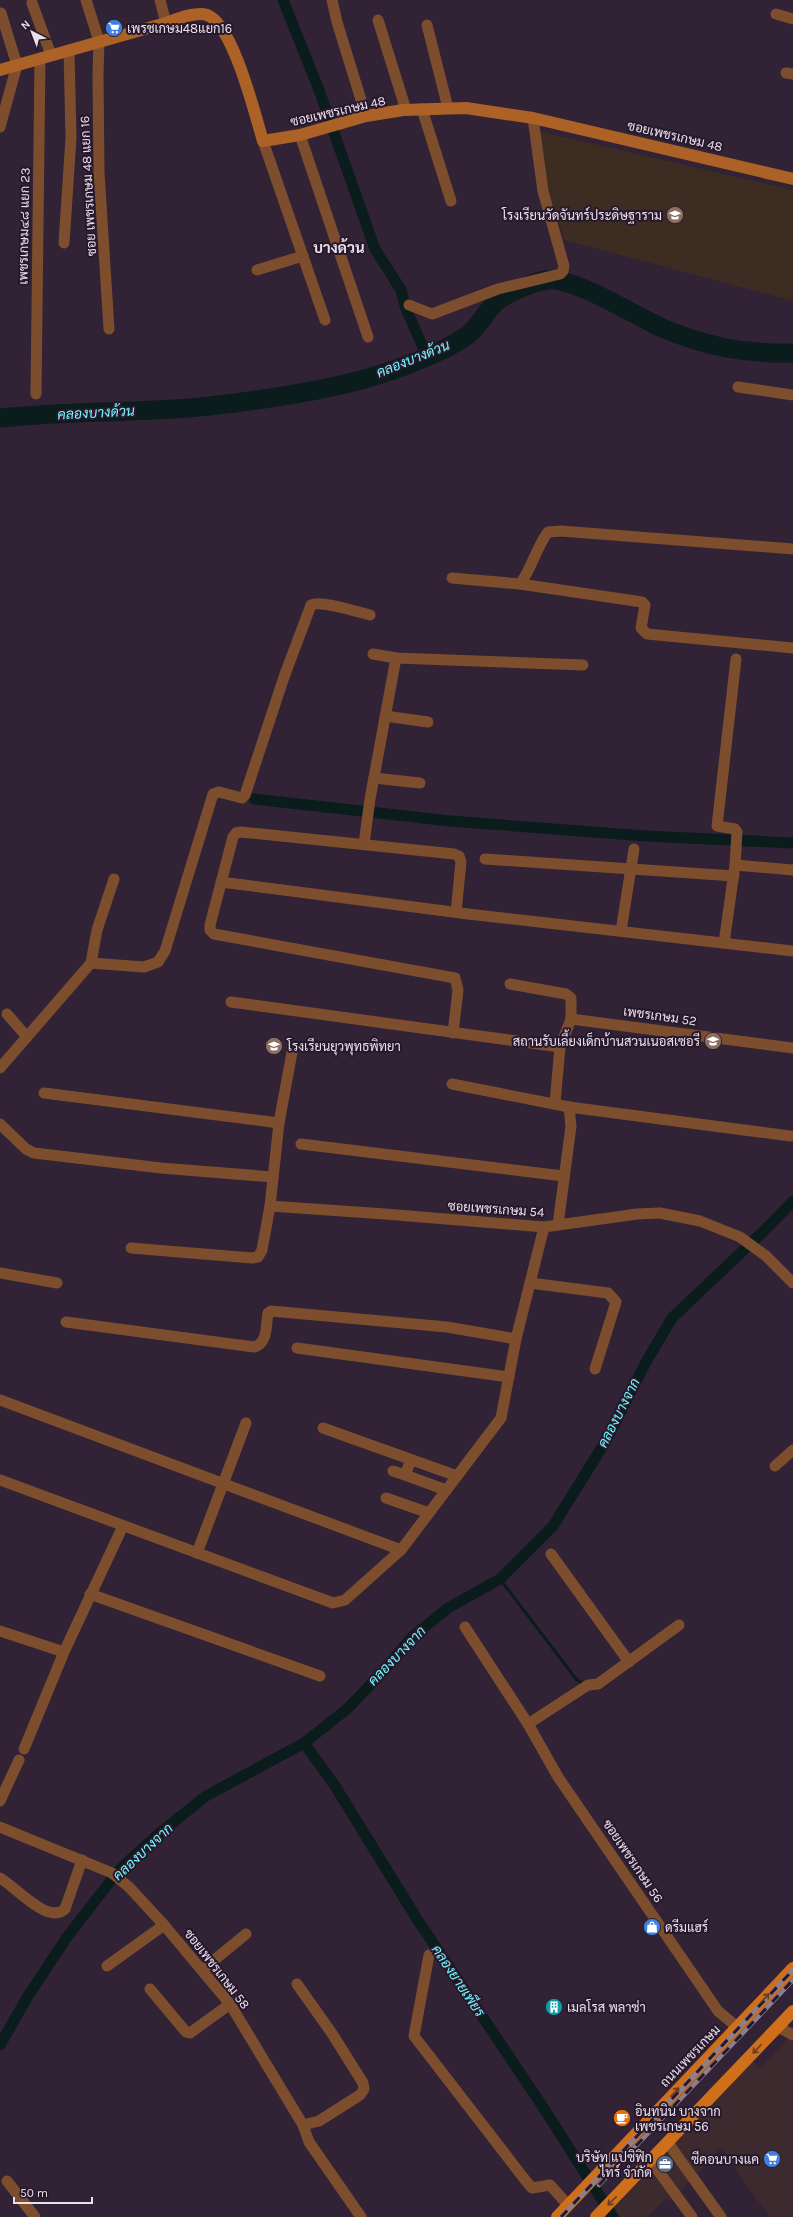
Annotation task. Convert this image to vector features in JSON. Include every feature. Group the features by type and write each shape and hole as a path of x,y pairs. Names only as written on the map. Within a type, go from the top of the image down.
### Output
{"main road":[{"name":"ถนนเพชรเกษม","path":"557,2217 793,1968"},
{"path":"598,2216 793,2011"}],"street":[{"name":"ซอย เพชรเกษม 48 แยก 16","path":"86,0 99,41 98,74 100,172 109,329"},
{"path":"160,0 166,23"},
{"path":"332,0 337,22 366,116"},
{"path":"32,3 45,57"},
{"path":"0,127 17,65 1,13"},
{"path":"0,70 193,15 206,14 220,24 236,57 263,141 326,320"},
{"path":"776,14 793,19"},
{"path":"378,20 406,110"},
{"path":"427,25 448,108"},
{"path":"64,242 71,138 69,50"},
{"name":"เพชรเกษม๔๘ แยก 23","path":"36,394 45,57"},
{"name":"ซอยเพชรเกษม 48","path":"263,141 300,135 366,116 406,110 466,108 533,118 793,179"},
{"path":"422,109 451,201"},
{"path":"409,305 432,314 479,294 560,274 563,271 564,266 543,191 533,118"},
{"path":"300,135 368,336"},
{"path":"257,270 303,256"},
{"path":"738,387 793,395"},
{"path":"520,584 527,575 542,540 548,532 561,531 793,549"},
{"path":"452,578 520,584 642,602 645,605 640,628 647,634 793,648"},
{"path":"91,963 144,967 158,962 165,951 213,794 219,792 242,798 245,795 284,677 311,605 315,603 370,615"},
{"path":"373,654 396,658 583,665"},
{"path":"364,844 370,798 396,658"},
{"path":"724,943 737,841 736,830 717,826 736,659"},
{"path":"385,716 428,722"},
{"path":"374,778 420,783"},
{"path":"453,1033 458,990 455,978 214,934 210,930 210,925 233,837 236,833 364,844 459,856 461,862 456,912"},
{"path":"621,931 634,849"},
{"path":"485,859 631,870 793,870"},
{"path":"0,1068 91,963 97,930 114,879"},
{"path":"221,882 456,912 793,952"},
{"path":"510,984 566,994 571,998 571,1019 560,1047 555,1103"},
{"path":"231,1002 560,1047"},
{"path":"7,1014 27,1037"},
{"name":"เพชรเกษม 52","path":"571,1019 793,1048"},
{"path":"132,1248 252,1258 258,1257 262,1250 270,1206 279,1123 293,1047"},
{"path":"452,1084 555,1103 569,1107 790,1136"},
{"path":"44,1093 279,1123"},
{"path":"558,1225 563,1176 571,1126 569,1107"},
{"path":"0,1124 26,1149 34,1153 161,1168 273,1177"},
{"path":"301,1144 563,1176"},
{"name":"ซอยเพชรเกษม 54","path":"270,1206 544,1227 637,1214 660,1213 700,1221 740,1237 766,1256 793,1284"},
{"path":"0,1480 197,1553 338,1603 345,1600 401,1550 501,1418 516,1339 544,1227"},
{"path":"0,1273 57,1283"},
{"path":"530,1283 608,1293 613,1296 616,1302 595,1369"},
{"path":"66,1322 254,1347 260,1345 264,1339 268,1313 271,1311 447,1327 516,1339"},
{"path":"298,1348 509,1377"},
{"path":"0,1400 223,1482 401,1550"},
{"path":"197,1553 246,1423"},
{"path":"323,1428 456,1476"},
{"path":"775,1466 793,1450"},
{"path":"405,1475 411,1460"},
{"path":"393,1471 446,1490"},
{"path":"386,1498 429,1513"},
{"path":"24,1749 64,1652 123,1526"},
{"path":"551,1554 629,1662"},
{"path":"90,1594 320,1676"},
{"path":"528,1724 586,1686 598,1684 679,1625"},
{"name":"ซอยเพชรเกษม 56","path":"465,1627 528,1724 558,1777 718,2011 737,2027"},
{"path":"0,1631 64,1652"},
{"path":"0,1801 18,1760"},
{"name":"ซอยเพชรเกษม 58","path":"0,1827 112,1873 129,1887 164,1925 230,2004 303,2125 309,2142 361,2217"},
{"path":"0,1878 39,1907 54,1914 60,1914 65,1909 82,1860"},
{"path":"107,1966 164,1925"},
{"path":"202,1970 246,1934"},
{"path":"429,1955 414,2036 532,2188 550,2185 568,2205"},
{"path":"297,1984 333,2035 363,2083 364,2089 360,2095 319,2121 303,2125"},
{"path":"150,1989 186,2032 194,2030 230,2004"},
{"path":"778,2027 793,2034"},
{"path":"668,2143 721,2217"},
{"path":"651,2161 692,2217"},
{"path":"7,2181 35,2217"}],"shaded area":[{"name":"โรงเรียนวัดจันทร์ประดิษฐาราม","path":"530,129 793,190 793,301 564,240"},
{"path":"793,2033 793,2217 770,2217 745,2184 722,2147 671,2201 665,2199 648,2217 620,2217 614,2207 752,2061 761,2067"}],"waterway":[{"path":"283,0 319,90 375,249 401,290 406,309 427,356"},
{"name":"คลองบางด้วน","path":"0,418 47,414 189,408 280,397 346,384 392,370 444,349 470,334 492,306 500,299 512,292 546,280 558,280 572,284 604,298 662,328 711,345 742,351 793,353"},
{"path":"254,799 450,821 646,836 793,843"},
{"name":"คลองบางจาก","path":"0,2045 28,1996 67,1937 119,1870 155,1837 206,1796 304,1743 347,1709 380,1675 412,1637 448,1608 500,1579 553,1526 607,1439 646,1362 672,1318 767,1228 793,1201"},
{"path":"500,1579 576,1679 583,1684"},
{"name":"คลองยายเพียร","path":"304,1743 335,1786 417,1919 541,2104 613,2217"}],"railway":[{"path":"561,2217 793,1970"},
{"path":"599,2185 793,1980"}],"place":[{"name":"เพรชเกษม48แยก16","path":"114,28"},
{"name":"โรงเรียนวัดจันทร์ประดิษฐาราม","path":"675,215"},
{"name":"สถานรับเลี้ยงเด็กบ้านสวนเนอสเซอรี","path":"713,1041"},
{"name":"โรงเรียนยุวพุทธพิทยา","path":"274,1046"},
{"name":"ดรีมแฮร์","path":"652,1927"},
{"name":"เมลโรส พลาซ่า","path":"554,2007"},
{"name":"อินทนิน บางจาก เพชรเกษม 56","path":"622,2118"},
{"name":"ซีคอนบางแค","path":"772,2159"},
{"name":"บริษัท แปซิฟิก ไทร์ จำกัด","path":"665,2164"}],"district":[{"name":"บางด้วน","path":"339,248"}]}
